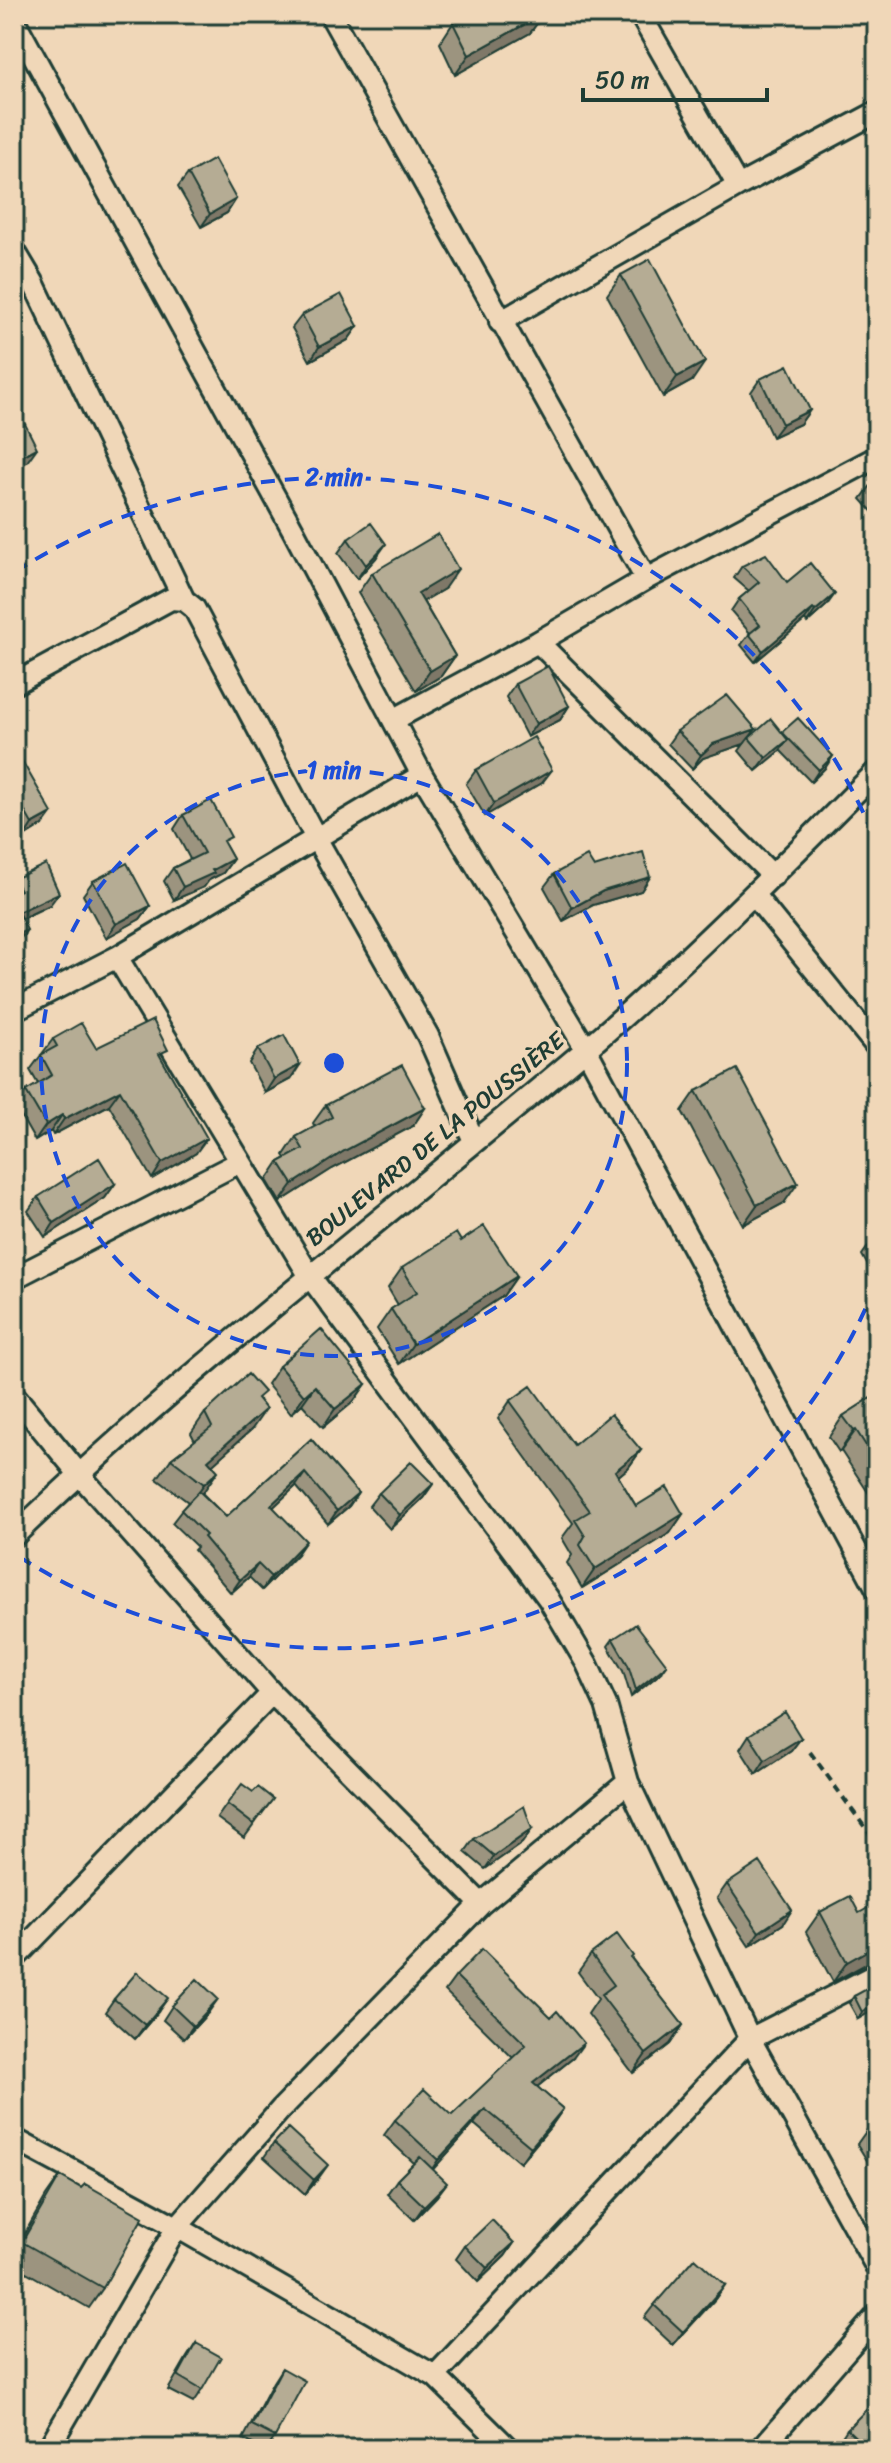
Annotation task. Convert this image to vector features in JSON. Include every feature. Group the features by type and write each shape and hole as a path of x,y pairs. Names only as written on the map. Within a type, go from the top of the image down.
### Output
{"street":[{"path":"330,14 646,579"},
{"path":"640,14 738,186"},
{"path":"14,20 395,719 422,775 586,1049 877,1589"},
{"path":"500,322 738,186 877,112"},
{"path":"14,250 33,282 184,600 194,608 317,840 428,1036 474,1141"},
{"path":"395,719 538,642 646,579 877,457"},
{"path":"14,684 171,599 184,600"},
{"path":"538,642 773,876"},
{"name":"BOULEVARD DE LA POUSSIÈRE","path":"14,1536 79,1474 309,1275 586,1049 754,895 877,771"},
{"path":"14,1010 117,957 422,775"},
{"path":"754,895 877,1047"},
{"path":"117,957 309,1275 548,1598 587,1664 606,1705 628,1782 750,2039 877,2268"},
{"path":"14,1278 240,1162"},
{"path":"14,1395 79,1474 272,1693 481,1904"},
{"path":"14,1959 272,1693"},
{"path":"48,2449 177,2227 281,2109 481,1904 628,1782"},
{"path":"435,2376 750,2039 877,1974"},
{"path":"14,2139 177,2227 435,2376 509,2449"},
{"path":"761,2449 877,2315"}],"path":[{"path":"810,1752 877,1844"}],"building":[{"path":"470,14 543,14 469,55 453,23"},
{"path":"214,159 236,199 210,214 188,174"},
{"path":"650,259 705,362 677,377 621,275"},
{"path":"341,294 358,326 319,347 302,315"},
{"path":"788,365 810,410 782,424 760,379"},
{"path":"25,424 37,448 14,460 14,429"},
{"path":"371,523 386,544 366,565 348,539"},
{"path":"438,534 458,569 418,593 455,656 430,671 372,573"},
{"path":"766,554 787,582 810,563 835,594 763,651 749,634 760,625 739,599 759,582 742,566"},
{"path":"548,666 569,706 536,724 515,684"},
{"path":"727,695 756,729 713,744 701,755 677,731"},
{"path":"798,718 833,756 819,770 782,732"},
{"path":"771,719 788,740 766,758 749,738"},
{"path":"534,737 552,770 494,803 476,770"},
{"path":"14,747 52,813 32,824 14,792"},
{"path":"211,800 231,837 223,841 233,859 212,870 214,873 183,887 173,868 204,853 183,815"},
{"path":"643,852 650,877 603,891 572,908 554,874 587,856 594,867"},
{"path":"127,863 150,906 116,924 93,881"},
{"path":"46,864 59,893 18,912 27,930 14,936 14,893 20,890 14,879"},
{"path":"153,1020 168,1050 159,1054 207,1138 162,1163 120,1090 46,1125 26,1091 52,1075 41,1055 57,1046 53,1039 81,1023 96,1048"},
{"path":"284,1035 300,1065 274,1079 258,1049"},
{"path":"402,1065 425,1108 344,1151 293,1184 279,1162 303,1149 296,1137 332,1117 326,1105"},
{"path":"737,1069 798,1183 757,1205 696,1091"},
{"path":"99,1158 115,1184 54,1223 38,1197"},
{"path":"484,1226 517,1276 413,1344 391,1309 417,1292 402,1268 456,1233 461,1241"},
{"path":"321,1329 366,1384 335,1409 315,1386 304,1396 279,1366"},
{"path":"248,1374 264,1392 257,1398 266,1409 208,1460 218,1471 204,1484 171,1459 212,1427 205,1413"},
{"path":"531,1386 574,1445 611,1414 641,1450 615,1471 636,1506 667,1487 683,1514 595,1569 580,1545 585,1536 575,1520 590,1511 510,1401"},
{"path":"877,1394 877,1463 843,1416"},
{"path":"311,1439 358,1493 337,1511 305,1473 271,1505 306,1541 271,1577 258,1564 240,1580 204,1537 206,1535 181,1510 199,1491 226,1517"},
{"path":"411,1462 433,1484 400,1515 379,1493"},
{"path":"636,1624 667,1665 636,1690 628,1665 613,1639"},
{"path":"785,1712 801,1738 765,1760 749,1735"},
{"path":"242,1784 253,1792 258,1787 273,1799 253,1824 227,1804"},
{"path":"524,1806 532,1829 494,1856 474,1839"},
{"path":"760,1862 792,1910 759,1932 727,1884"},
{"path":"850,1896 859,1913 877,1903 877,1945 847,1962 820,1912"},
{"path":"617,1934 633,1956 631,1958 683,2025 646,2054 601,1995 614,1985 591,1954"},
{"path":"482,1949 551,2017 557,2011 584,2043 533,2083 563,2109 531,2147 485,2109 438,2160 395,2120 424,2089 452,2115 526,2045 456,1976"},
{"path":"137,1972 168,1998 145,2025 114,1999"},
{"path":"197,1979 218,1999 193,2026 172,2006"},
{"path":"874,1985 877,2004 862,2012 854,1996"},
{"path":"877,2124 877,2148 867,2130"},
{"path":"288,2128 328,2165 314,2180 274,2143"},
{"path":"420,2157 447,2183 424,2206 397,2180"},
{"path":"60,2176 81,2188 85,2184 143,2217 103,2288 22,2242"},
{"path":"492,2220 514,2243 487,2268 465,2246"},
{"path":"695,2258 725,2285 683,2332 654,2305"},
{"path":"196,2343 221,2357 202,2390 178,2376"},
{"path":"282,2368 305,2381 275,2437 252,2425"},
{"path":"869,2407 877,2415 877,2448 873,2449 868,2449 847,2429"}]}
